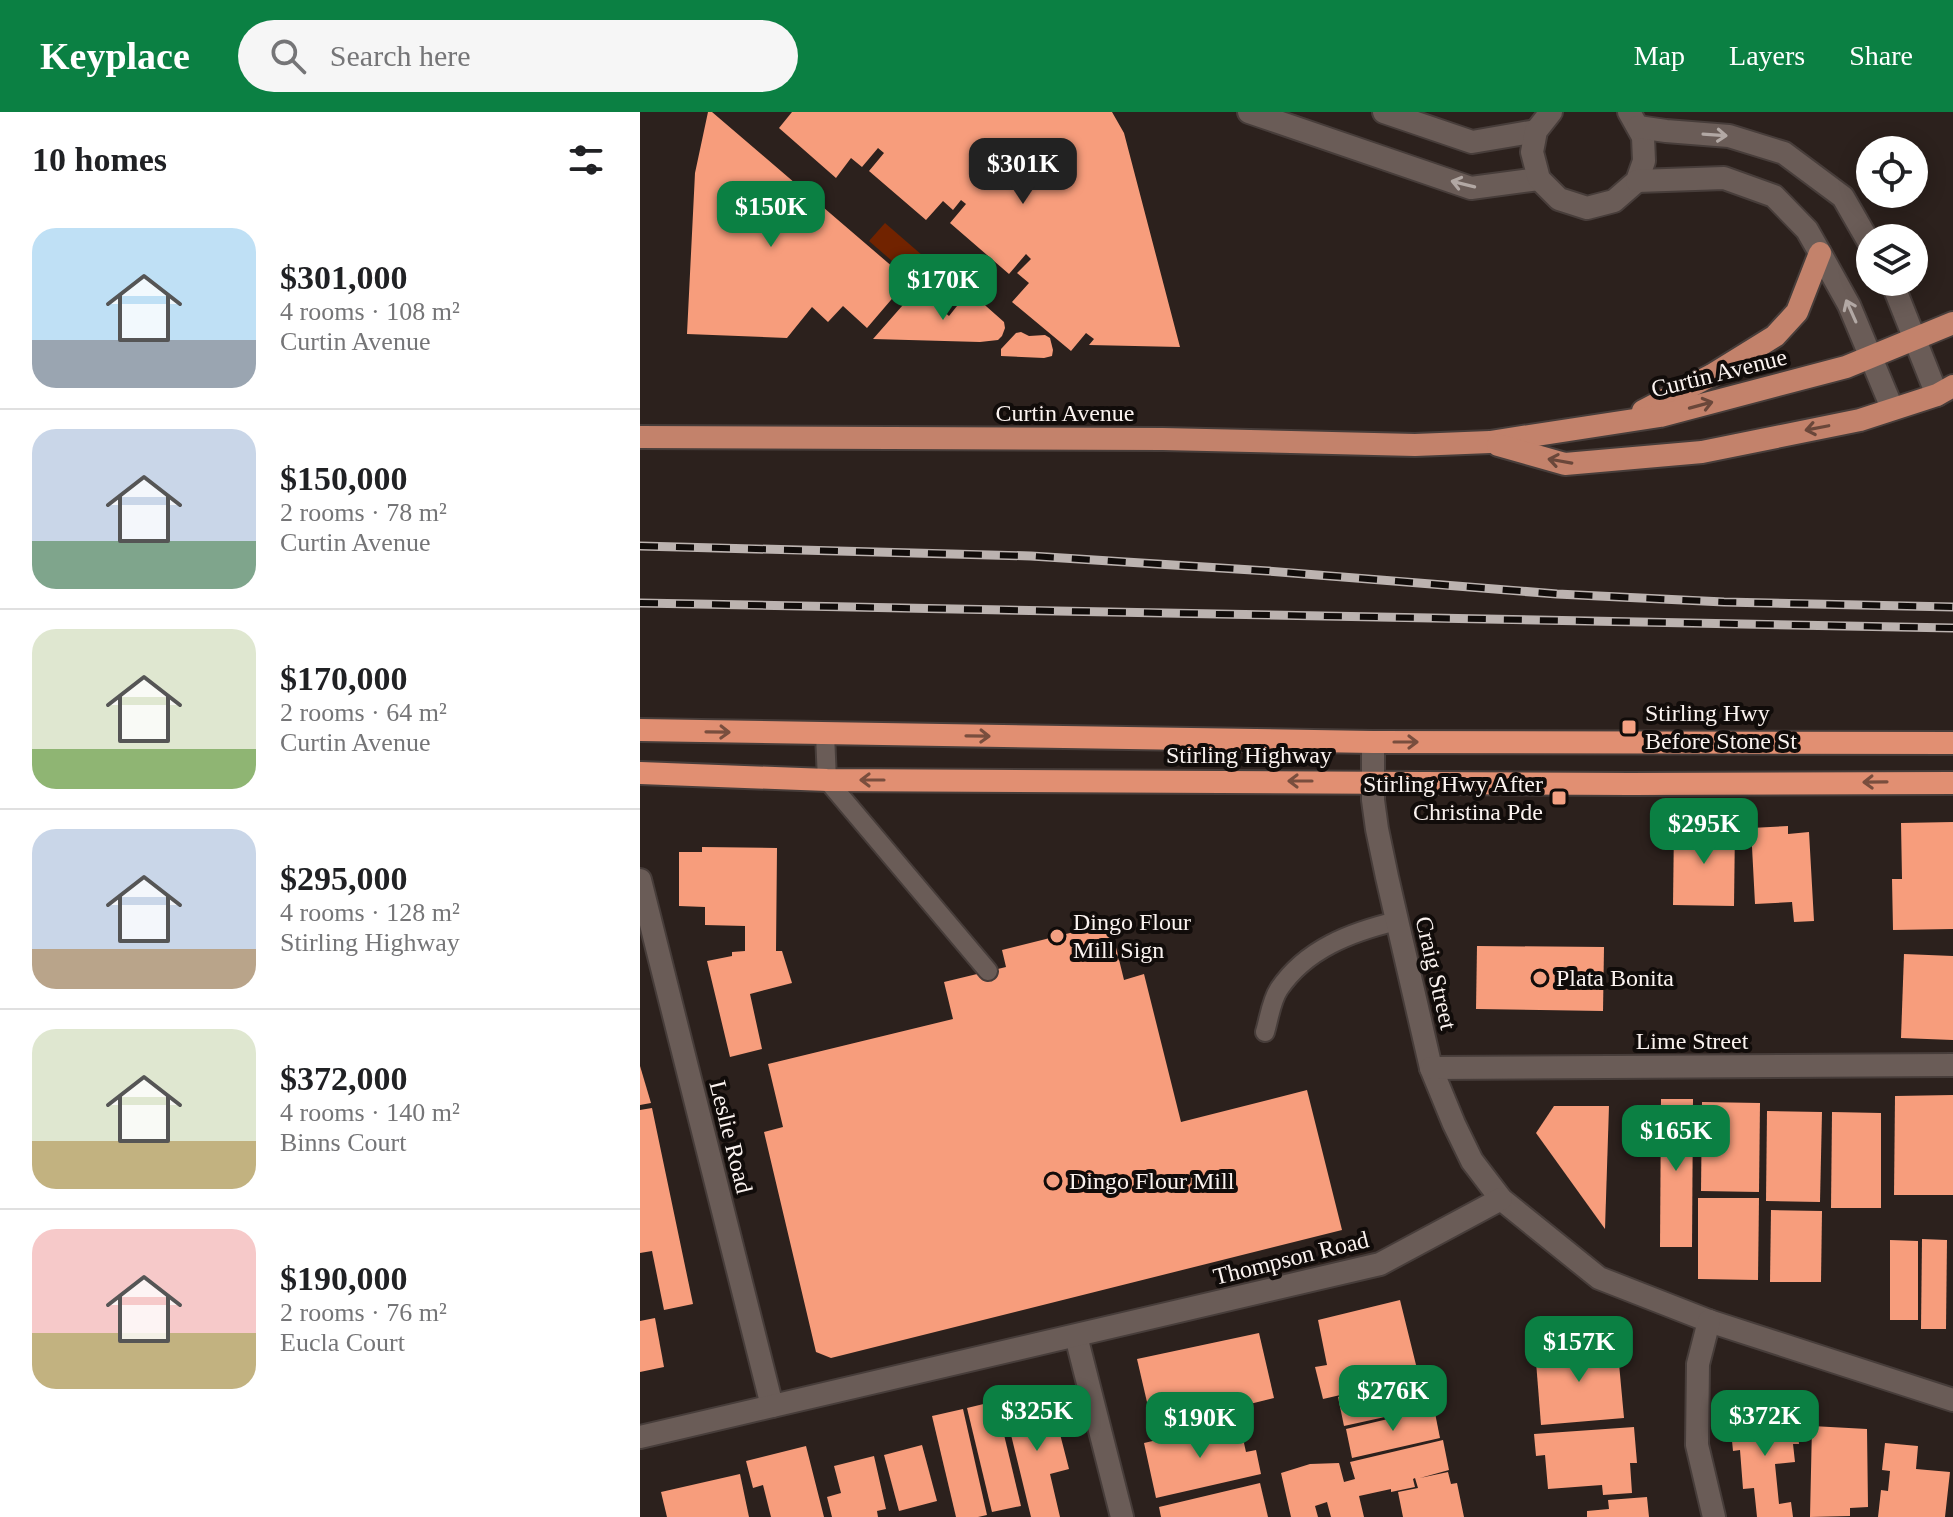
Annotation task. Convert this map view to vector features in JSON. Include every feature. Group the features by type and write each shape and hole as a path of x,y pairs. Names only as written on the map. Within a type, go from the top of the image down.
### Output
{"highway":[{"name":"Stirling Highway","path":"640,730 1373,742 1953,743"},
{"name":"Stirling Highway","path":"640,773 827,780 1953,783"}],"main road":[{"path":"1625,421 1712,375 1775,336 1797,312 1820,253"},
{"name":"Curtin Avenue","path":"640,437 1147,439 1415,445 1490,442 1660,416 1846,367 1953,323"},
{"name":"Curtin Avenue","path":"1490,442 1565,464 1702,452 1860,420 1945,390"}],"street":[{"path":"1384,112 1472,142 1536,131"},
{"path":"1551,112 1536,131 1532,152 1539,179 1559,199 1587,208 1614,201 1637,181 1644,161 1643,137 1633,120"},
{"path":"1257,114 1471,188 1539,179"},
{"path":"1633,120 1666,131 1729,136 1784,153 1843,197 1859,224"},
{"path":"1637,181 1724,178 1774,196 1807,230 1849,305 1892,408"},
{"path":"1898,296 1915,339 1945,390"},
{"name":"Craig Street","path":"1373,742 1373,800 1377,829 1431,1068 1472,1161 1501,1199"},
{"name":"Leslie Road","path":"640,880 772,1406"},
{"name":"Lime Street","path":"1431,1068 1953,1065"},
{"path":"1501,1199 1599,1278 1709,1321 1953,1400"},
{"name":"Thompson Road","path":"640,1437 1380,1264 1501,1199"},
{"path":"1709,1321 1698,1364 1697,1445 1714,1517"},
{"path":"1076,1336 1122,1517"}],"lane":[{"path":"825,734 827,780 988,971"},
{"path":"1265,1032 1277,991 1307,957 1347,936 1397,921"}],"shaded area":[{"path":"885,223 945,275 929,293 869,241"}],"building":[{"path":"708,112 712,112 908,280 867,328 843,306 828,322 812,307 787,338 687,334 695,173"},
{"path":"792,112 1112,112 1124,133 1180,347 1089,345 1094,339 1086,333 1071,351 1012,302 1029,283 1017,273 1031,259 1026,254 1009,274 950,223 966,204 961,200 953,210 943,201 926,220 869,171 884,153 878,148 862,167 851,158 836,178 779,128"},
{"path":"917,289 949,316 969,291 1004,322 1002,336 998,340 980,342 873,339"},
{"path":"1016,333 1050,338 1052,356 1001,356 1001,349"},
{"path":"1953,822 1953,929 1893,930 1892,879 1902,879 1901,823"},
{"path":"1674,825 1735,826 1734,906 1673,905"},
{"path":"1788,826 1788,834 1809,832 1814,921 1794,922 1792,902 1755,904 1751,828"},
{"path":"702,847 777,848 776,951 782,951 792,983 750,994 762,1049 730,1057 707,961 745,951 745,926 705,925 705,907 679,906 679,852 702,852"},
{"name":"Dingo Flour Mill","path":"1110,923 1124,980 1144,974 1181,1122 1307,1090 1342,1230 831,1358 816,1352 764,1132 783,1127 768,1064 953,1019 944,982 1006,967 1002,950"},
{"name":"Plata Bonita","path":"1477,946 1604,947 1603,1011 1476,1009"},
{"path":"1904,954 1953,956 1953,1040 1901,1038"},
{"path":"640,1066 651,1103 640,1105"},
{"path":"1953,1095 1953,1195 1894,1195 1895,1096"},
{"path":"1661,1099 1693,1099 1692,1247 1660,1247"},
{"path":"1702,1102 1760,1103 1759,1192 1701,1191"},
{"path":"1554,1106 1609,1106 1605,1229 1536,1133"},
{"path":"652,1108 693,1304 664,1310 652,1251 640,1253 640,1110"},
{"path":"1767,1111 1822,1112 1820,1202 1766,1201"},
{"path":"1832,1112 1881,1113 1881,1208 1831,1208"},
{"path":"1698,1198 1759,1198 1758,1280 1698,1279"},
{"path":"1771,1210 1822,1211 1821,1282 1770,1282"},
{"path":"1922,1239 1947,1240 1946,1329 1921,1329"},
{"path":"1890,1240 1918,1241 1918,1320 1890,1320"},
{"path":"1400,1300 1419,1377 1323,1399 1315,1367 1327,1365 1318,1320"},
{"path":"655,1318 664,1367 640,1372 640,1321"},
{"path":"1259,1333 1274,1398 1153,1428 1137,1359"},
{"path":"1617,1342 1624,1418 1541,1425 1535,1349"},
{"path":"1423,1378 1430,1407 1344,1426 1338,1397"},
{"path":"1030,1399 1031,1404 1051,1399 1069,1469 1050,1474 1060,1517 1031,1517 1004,1406"},
{"path":"996,1401 1021,1506 992,1512 967,1408"},
{"path":"1434,1408 1440,1438 1352,1458 1346,1429"},
{"path":"963,1409 987,1515 978,1517 956,1517 932,1416"},
{"path":"1796,1414 1799,1444 1793,1444 1795,1462 1775,1464 1779,1504 1791,1502 1793,1517 1757,1517 1754,1488 1743,1489 1740,1450 1733,1451 1730,1420"},
{"path":"1239,1421 1246,1452 1256,1450 1261,1474 1156,1498 1144,1443"},
{"path":"1812,1426 1867,1429 1868,1507 1850,1508 1850,1516 1810,1517"},
{"path":"1634,1427 1637,1463 1630,1463 1632,1493 1603,1495 1602,1485 1548,1489 1545,1455 1536,1456 1534,1434"},
{"path":"1443,1440 1449,1470 1420,1478 1448,1472 1451,1484 1457,1483 1464,1517 1403,1517 1398,1492 1418,1488 1415,1478 1415,1487 1359,1496 1364,1517 1331,1517 1327,1502 1315,1506 1318,1517 1291,1517 1281,1473 1310,1464 1339,1463 1344,1482 1355,1479 1350,1462"},
{"path":"1885,1443 1918,1446 1916,1469 1950,1472 1945,1517 1878,1517 1881,1490 1888,1491 1890,1471 1882,1470"},
{"path":"922,1445 937,1501 899,1511 884,1455"},
{"path":"806,1446 824,1517 771,1517 763,1485 753,1488 746,1461"},
{"path":"874,1456 886,1509 877,1511 878,1517 832,1517 827,1497 841,1493 834,1466"},
{"path":"740,1474 749,1517 667,1517 661,1492"},
{"path":"1260,1483 1268,1517 1161,1517 1159,1507"},
{"path":"1647,1497 1649,1517 1587,1517 1587,1511 1609,1509 1608,1500"}],"railway":[{"path":"640,546 1031,556 1557,594 1724,602 1953,607"},
{"path":"640,603 1953,628"}],"place":[{"name":"Stirling Hwy Before Stone St","path":"1629,727"},
{"name":"Stirling Hwy After Christina Pde","path":"1559,798"},
{"name":"Dingo Flour Mill Sign","path":"1057,936"},
{"name":"Plata Bonita","path":"1540,978"},
{"name":"Dingo Flour Mill","path":"1053,1181"}]}
